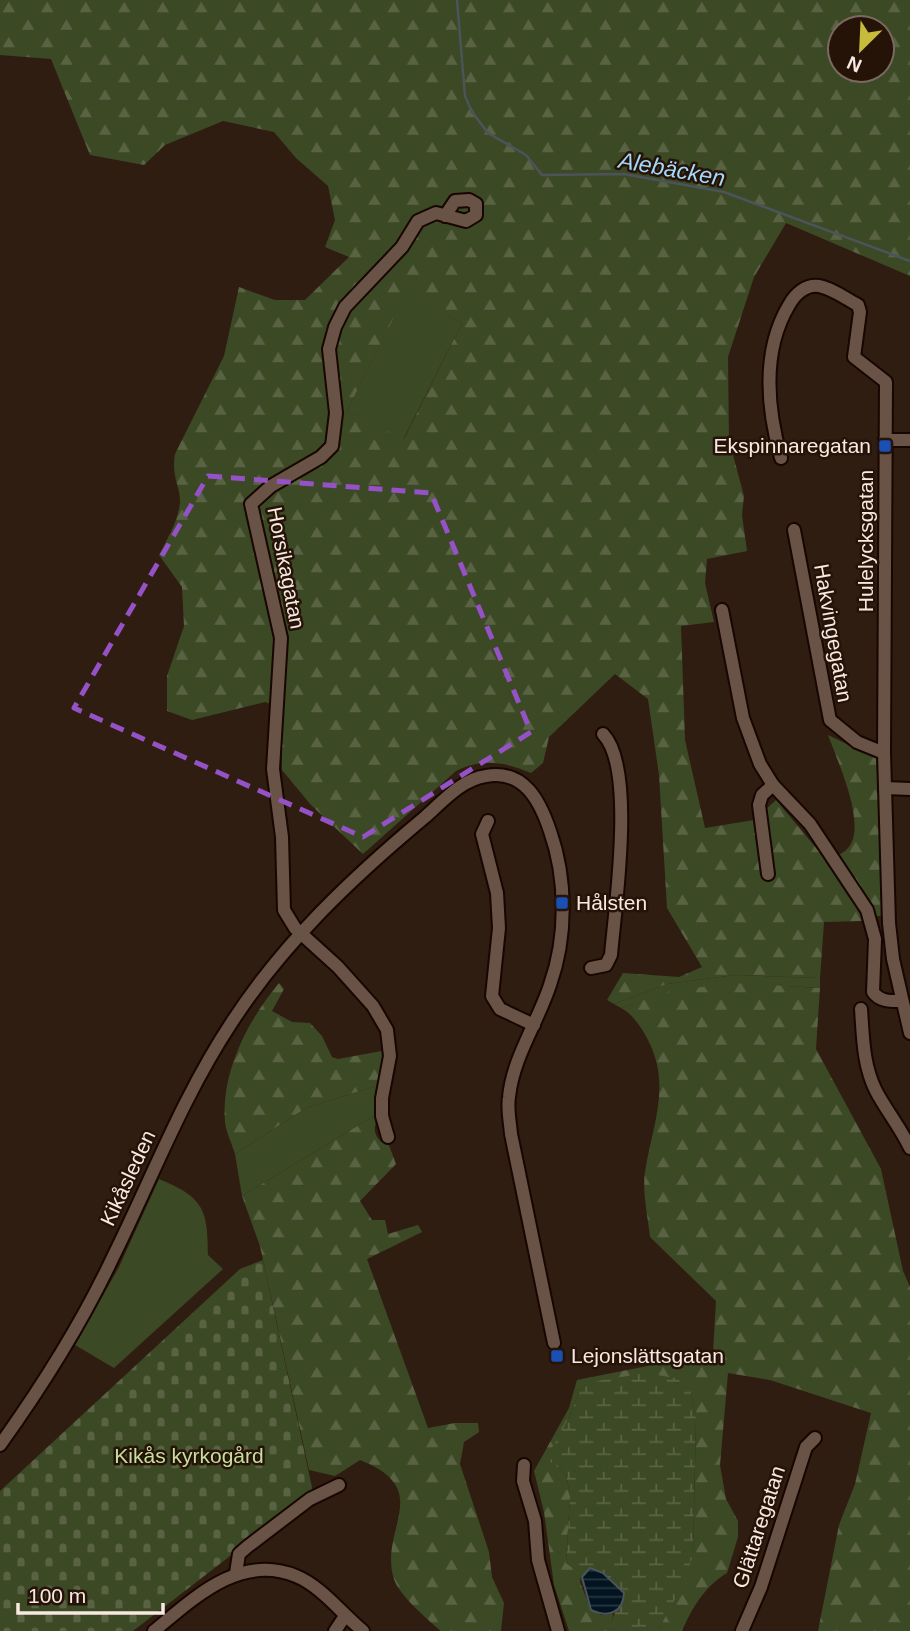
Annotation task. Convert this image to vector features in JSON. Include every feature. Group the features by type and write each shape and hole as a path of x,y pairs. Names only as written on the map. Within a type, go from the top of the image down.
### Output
{"street":[{"name":"Horsikagatan","path":"300,932 284,910 282,837 273,769 281,638 251,505 271,485 321,457 332,446 336,413 329,349 335,327 345,307 402,247 418,220 436,213 445,216"},
{"name":"Hulelycksgatan","path":"781,458 770,404 770,358 782,317 793,297 807,287 827,288 858,305 860,312 854,357 886,382 884,754 889,923 910,1033"},
{"path":"885,440 910,440"},
{"name":"Hakvingegatan","path":"794,530 830,720 857,742 884,754"},
{"path":"722,610 743,718 760,764 773,785 810,824 867,910 875,939 873,992 877,998 886,1001 902,1001"},
{"path":"591,968 606,965 611,955 618,877 618,766 613,747 603,734"},
{"path":"388,1137 382,1116 390,1056 387,1030 373,1006 338,967 300,932 356,877 461,787 485,776 516,779 536,796 551,832 558,858 563,915 558,958 518,1062 508,1099 514,1152 554,1343"},
{"path":"768,874 759,805 762,795 773,785"},
{"path":"885,788 910,789"},
{"path":"488,821 482,834 497,893 499,928 492,996 500,1009 534,1025"},
{"name":"Kikåsleden","path":"0,1445 81,1320 205,1063 253,992 300,932"},
{"path":"861,1009 864,1058 875,1089 898,1122 910,1148"},
{"name":"Glättaregatan","path":"742,1631 761,1587 806,1447 815,1438"},
{"path":"524,1465 523,1481 535,1521 538,1560 558,1631"},
{"path":"236,1573 239,1554 310,1499 339,1485"},
{"path":"154,1631 219,1581 247,1569 268,1569 297,1576 317,1589 363,1631"},
{"path":"335,1631 345,1616"}],"highlighted area":[{"path":"208,476 431,493 531,732 363,837 74,708"}],"green space":[{"path":"0,0 910,0 910,276 786,223 754,277 728,357 729,440 744,496 742,515 747,551 707,559 705,583 714,622 681,626 685,740 705,828 754,820 776,800 827,861 846,850 855,827 849,794 828,735 876,758 886,914 861,921 824,922 820,978 735,975 667,984 614,1004 607,1000 623,973 679,977 702,967 667,908 659,775 648,699 615,674 549,737 543,763 531,773 494,763 475,764 456,771 363,854 311,805 282,770 281,708 265,702 192,720 167,711 167,676 184,626 182,587 159,555 179,510 179,492 174,470 175,454 224,356 239,287 275,300 305,300 349,257 325,247 335,220 328,186 296,158 274,132 223,121 165,145 144,165 90,155 51,59 0,55","holes":["405,295 462,323 404,439 347,411"]},
{"path":"405,294 462,323 403,440 347,411"},
{"path":"735,975 820,978 820,988 719,987 673,994 621,1008 614,1004 667,984"},
{"path":"279,983 284,989 272,1011 292,1022 310,1023 322,1036 332,1057 338,1059 387,1050 379,1085 306,1108 235,1154 225,1122 227,1084 247,1030"},
{"path":"734,983 820,988 816,1049 881,1169 903,1271 910,1287 910,1631 818,1631 839,1525 855,1484 871,1413 770,1380 728,1373 720,1465 726,1499 738,1521 738,1537 727,1573 712,1584 700,1598 682,1631 658,1631 693,1555 696,1420 690,1387 580,1389 569,1418 547,1458 566,1474 570,1496 566,1563 581,1573 580,1582 591,1610 601,1615 613,1614 610,1631 569,1631 554,1585 544,1512 534,1471 569,1408 577,1380 713,1353 716,1301 650,1237 644,1180 659,1101 658,1067 643,1031 631,1015 621,1008 670,991"},
{"path":"379,1085 377,1114 242,1196 235,1154 306,1108"},
{"path":"377,1114 376,1135 381,1142 387,1140 396,1164 360,1201 372,1220 385,1220 388,1234 418,1225 422,1232 367,1259 428,1428 455,1423 478,1423 479,1432 464,1442 460,1464 489,1552 492,1577 504,1603 501,1631 441,1631 401,1592 394,1579 391,1561 400,1498 395,1484 383,1472 360,1460 335,1476 309,1470 260,1246 242,1196"},
{"path":"159,1179 185,1192 200,1206 207,1226 208,1255 223,1269 114,1368 75,1345 119,1267"},
{"name":"Kikås kyrkogård","path":"263,1260 313,1492 133,1631 0,1631 0,1491 240,1269"},
{"path":"645,1373 675,1378 690,1387 696,1419 693,1555 684,1582 658,1631 610,1631 624,1593 603,1573 590,1568 582,1577 583,1588 580,1573 566,1563 570,1496 566,1474 546,1458 569,1418 580,1389 598,1381"}],"water":[{"path":"590,1568 603,1573 624,1593 621,1605 614,1612 603,1614 591,1610 582,1577"}],"waterway":[{"name":"Alebäcken","path":"457,0 465,96 472,112 488,133 526,155 542,175 624,174 724,192 910,261"}],"place":[{"name":"Ekspinnaregatan","path":"885,446"},
{"name":"Hålsten","path":"562,903"},
{"name":"Lejonslättsgatan","path":"557,1356"}]}
